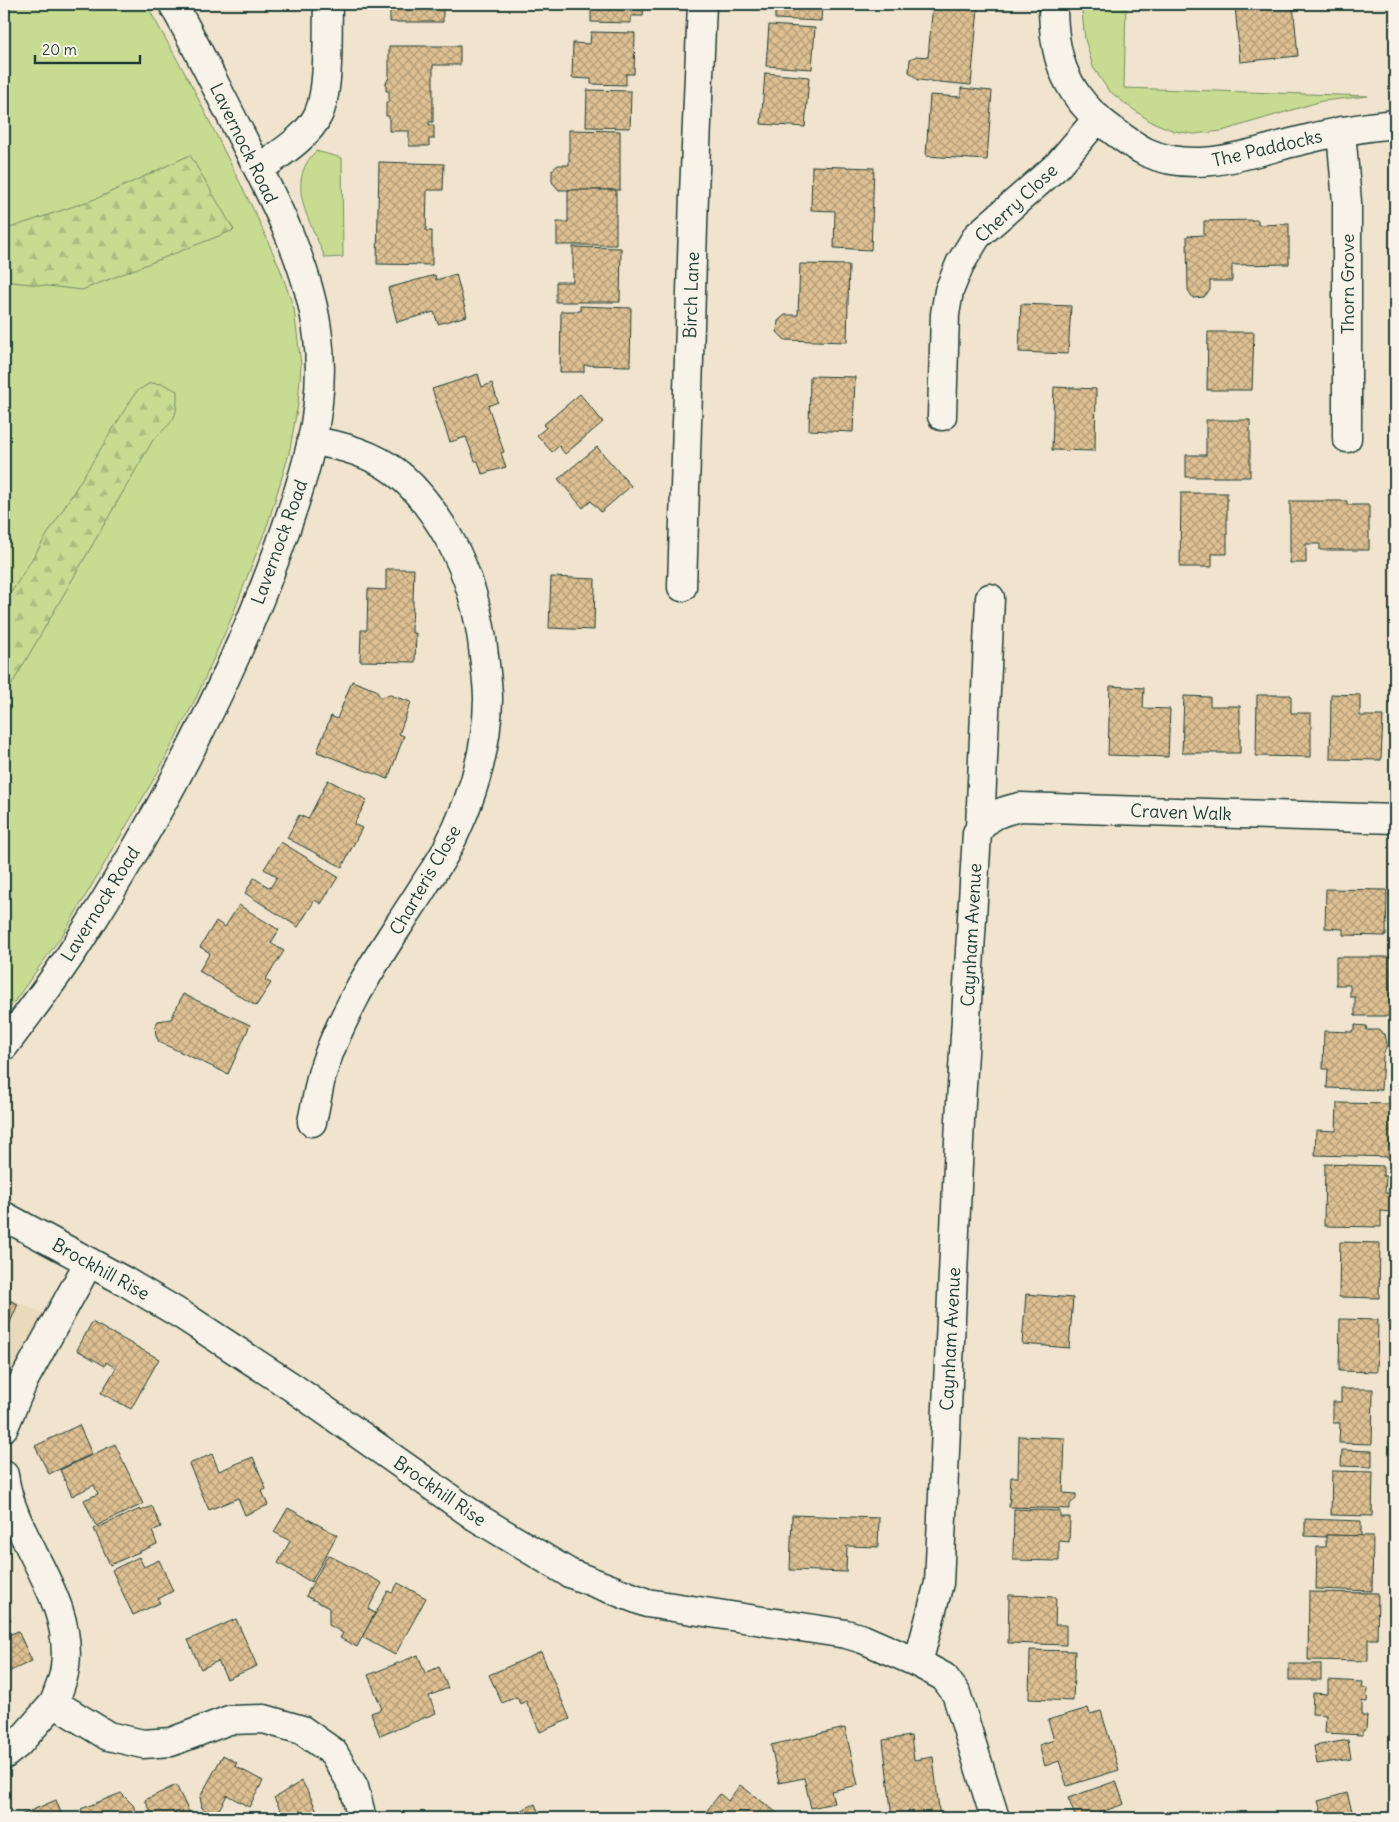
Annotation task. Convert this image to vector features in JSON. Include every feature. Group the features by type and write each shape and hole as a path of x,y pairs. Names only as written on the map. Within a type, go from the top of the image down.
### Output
{"street":[{"name":"Lavernock Road","path":"4,1046 74,950 126,866 210,713 270,572 301,483 312,441 319,401 321,366 318,334 304,272 295,248 258,169 190,34 172,4"},
{"path":"258,169 287,148 307,130 318,116 326,84 328,4"},
{"name":"Birch Lane","path":"682,587 702,4"},
{"name":"The Paddocks","path":"1053,4 1053,30 1058,56 1066,77 1079,98 1121,138 1147,152 1177,160 1208,162 1248,155 1341,131 1367,126 1395,124"},
{"name":"Cherry Close","path":"942,416 945,314 949,291 960,264 977,236 1058,165 1098,118"},
{"name":"Thorn Grove","path":"1341,131 1347,202 1347,438"},
{"name":"Charteris Close","path":"312,441 336,444 363,452 385,463 406,479 441,525 458,554 471,586 483,644 488,699 486,730 478,771 466,807 446,852 354,999 336,1038 322,1077 312,1122"},
{"name":"Caynham Avenue","path":"918,1663 939,1583 960,1120 990,598"},
{"name":"Craven Walk","path":"978,831 986,821 1001,811 1020,806 1395,819"},
{"name":"Brockhill Rise","path":"4,1216 185,1316 292,1387 476,1517 569,1573 647,1603 846,1634 863,1639 918,1663"},
{"path":"4,1427 24,1380 89,1262"},
{"path":"4,1475 12,1508 54,1596 65,1628 65,1667 54,1703 18,1744 4,1755"},
{"path":"918,1663 944,1677 956,1694 995,1818"},
{"path":"54,1703 108,1736 143,1744 171,1742 229,1720 264,1719 302,1730 333,1752 354,1787 362,1818"}],"shaded area":[{"path":"4,1297 43,1313 4,1384"}],"green space":[{"path":"4,4 146,4 192,86 258,219 281,271 294,309 301,365 298,404 289,454 268,523 231,619 198,694 158,772 65,931 4,1016"},
{"path":"1084,4 1126,4 1124,88 1368,96 1322,101 1222,131 1194,134 1174,131 1150,121 1108,90 1093,67 1085,39 1082,12"},
{"path":"316,151 342,158 343,257 325,258 303,204 302,177 306,164"},
{"path":"190,155 234,230 82,290 4,281 4,230 98,198"},
{"path":"150,383 163,384 177,391 173,419 153,440 4,698 4,604 136,392"}],"building":[{"path":"387,4 443,4 443,22 390,22 390,7 387,7"},
{"path":"591,4 644,4 643,16 631,16 631,23 591,22"},
{"path":"775,4 822,4 821,21 775,19"},
{"path":"933,4 978,8 971,85 918,80 909,72 910,59 917,56 928,57"},
{"path":"1293,4 1298,56 1240,62 1235,5"},
{"path":"769,25 815,28 812,69 766,66"},
{"path":"591,32 635,33 634,74 626,74 626,85 591,84 591,79 572,78 573,43 590,44"},
{"path":"389,46 460,46 460,65 433,65 433,122 429,122 429,125 434,125 434,139 429,139 429,146 409,146 409,131 389,131 389,116 386,116 386,102 389,102 389,91 386,91 386,83 389,77"},
{"path":"765,73 809,77 805,127 761,124"},
{"path":"961,88 992,91 987,160 926,156 930,95 961,97"},
{"path":"587,90 631,91 630,128 586,127"},
{"path":"569,130 620,131 620,190 559,190 552,182 552,170 558,165 569,165"},
{"path":"379,162 444,164 443,190 427,190 426,231 432,231 432,265 377,264"},
{"path":"812,166 874,168 871,250 834,248 835,211 811,210"},
{"path":"568,190 616,190 616,245 557,245 557,222 568,222"},
{"path":"1258,220 1258,225 1289,224 1289,264 1232,265 1232,281 1210,281 1210,290 1204,297 1193,298 1188,290 1187,236 1204,235 1204,221"},
{"path":"573,247 621,248 620,302 556,302 556,282 573,282"},
{"path":"800,264 849,265 847,342 785,340 777,332 778,321 785,315 798,315"},
{"path":"456,274 467,316 438,324 434,312 397,322 388,288 435,275 436,280"},
{"path":"1021,304 1071,306 1068,354 1019,352"},
{"path":"580,306 631,308 630,366 584,365 584,372 560,372 561,311 580,311"},
{"path":"1208,332 1254,332 1252,390 1207,390"},
{"path":"478,374 482,387 492,383 498,402 488,406 504,452 501,453 506,467 482,474 466,437 450,442 432,389"},
{"path":"810,376 855,377 853,432 809,430"},
{"path":"1054,387 1096,389 1095,451 1052,450"},
{"path":"580,394 603,422 565,454 559,446 552,452 537,435 546,428 543,425"},
{"path":"1206,420 1250,420 1250,477 1186,477 1186,455 1206,455"},
{"path":"597,447 631,486 601,512 591,501 583,508 558,479"},
{"path":"1181,493 1227,493 1227,554 1212,554 1212,567 1180,567"},
{"path":"1290,501 1347,501 1347,505 1369,505 1369,550 1320,550 1320,544 1306,544 1306,563 1290,563"},
{"path":"386,569 414,569 412,633 416,633 415,662 360,661 361,630 367,630 368,589 386,590"},
{"path":"551,577 595,579 594,630 549,628"},
{"path":"352,681 376,690 380,697 390,695 411,702 399,734 404,736 388,779 317,752 331,716 337,719"},
{"path":"1110,686 1144,688 1143,708 1170,709 1168,757 1108,755"},
{"path":"1331,694 1360,695 1360,716 1383,716 1381,760 1330,759"},
{"path":"1257,695 1291,695 1291,713 1311,713 1311,757 1256,756"},
{"path":"1184,696 1210,697 1210,706 1240,706 1240,753 1182,753"},
{"path":"328,780 367,800 354,824 362,828 342,867 287,838 299,815 308,819"},
{"path":"281,842 338,877 321,904 315,900 298,927 245,893 254,878 270,888 277,877 264,869"},
{"path":"1326,889 1387,890 1386,936 1343,935 1343,929 1325,928"},
{"path":"239,905 279,930 271,943 284,951 265,980 271,983 256,1006 199,971 210,953 200,947 216,921 225,927"},
{"path":"1336,957 1391,957 1390,1016 1355,1016 1355,997 1350,997 1350,985 1336,985"},
{"path":"183,994 250,1025 228,1074 159,1042 155,1026 158,1021 171,1019"},
{"path":"1355,1025 1367,1026 1366,1030 1381,1030 1381,1033 1385,1034 1387,1044 1383,1056 1381,1090 1327,1088 1328,1069 1323,1069 1324,1031 1352,1032 1352,1030 1355,1030"},
{"path":"1337,1103 1394,1104 1392,1157 1315,1155 1316,1130 1336,1131"},
{"path":"1325,1164 1383,1166 1383,1176 1386,1176 1385,1193 1391,1193 1391,1212 1381,1211 1381,1227 1324,1226"},
{"path":"1340,1242 1380,1243 1379,1298 1339,1297"},
{"path":"1026,1294 1073,1298 1069,1348 1022,1344"},
{"path":"4,1298 18,1304 4,1336"},
{"path":"1340,1319 1378,1320 1377,1372 1339,1371"},
{"path":"92,1322 159,1359 131,1409 101,1393 116,1368 106,1362 105,1366 77,1350"},
{"path":"1341,1389 1373,1389 1372,1444 1339,1443 1340,1423 1333,1423 1333,1402 1341,1402"},
{"path":"79,1425 92,1454 49,1474 35,1446"},
{"path":"1019,1436 1065,1438 1063,1493 1076,1494 1076,1499 1070,1504 1070,1509 1009,1507 1011,1477 1018,1477"},
{"path":"115,1444 143,1504 96,1526 84,1500 98,1494 94,1485 72,1496 60,1470"},
{"path":"1342,1450 1372,1451 1372,1467 1341,1466"},
{"path":"212,1454 219,1471 253,1457 266,1489 262,1491 268,1505 245,1515 238,1498 209,1510 189,1464"},
{"path":"1332,1471 1373,1472 1372,1516 1331,1515"},
{"path":"152,1506 161,1527 152,1531 157,1544 110,1565 94,1529 140,1509 141,1511"},
{"path":"288,1508 337,1535 311,1582 278,1563 290,1541 274,1532"},
{"path":"1014,1509 1060,1511 1060,1517 1070,1517 1069,1542 1059,1541 1059,1561 1013,1560"},
{"path":"792,1515 879,1518 878,1547 847,1546 846,1572 790,1570"},
{"path":"1305,1519 1361,1521 1361,1536 1305,1536"},
{"path":"1326,1535 1373,1536 1372,1591 1316,1589 1317,1547 1326,1547"},
{"path":"328,1555 382,1583 368,1609 375,1613 357,1647 340,1638 343,1633 329,1625 329,1608 306,1596"},
{"path":"139,1557 144,1567 159,1560 173,1591 158,1599 160,1603 133,1615 112,1570"},
{"path":"398,1583 426,1598 395,1655 362,1637 388,1591 392,1593"},
{"path":"1309,1592 1378,1593 1377,1639 1368,1639 1368,1661 1308,1660"},
{"path":"1009,1595 1056,1597 1055,1625 1066,1625 1066,1645 1008,1643"},
{"path":"4,1604 11,1620 4,1623"},
{"path":"236,1619 257,1666 227,1679 218,1661 201,1669 188,1640"},
{"path":"18,1631 32,1661 4,1674 4,1637"},
{"path":"1030,1650 1075,1651 1073,1701 1029,1699"},
{"path":"541,1652 570,1719 540,1732 526,1701 520,1704 517,1697 502,1703 489,1675"},
{"path":"418,1655 425,1673 439,1667 448,1688 429,1696 436,1713 380,1736 371,1713 382,1709 368,1675"},
{"path":"1289,1664 1321,1664 1321,1680 1289,1680"},
{"path":"1328,1680 1363,1682 1362,1688 1368,1688 1367,1702 1362,1701 1362,1716 1367,1716 1366,1730 1363,1730 1363,1735 1325,1733 1326,1715 1312,1714 1313,1693 1328,1694"},
{"path":"1088,1708 1090,1714 1101,1711 1119,1770 1067,1786 1059,1761 1045,1766 1039,1745 1054,1740 1048,1720"},
{"path":"845,1728 858,1785 831,1791 834,1803 811,1808 804,1778 779,1783 771,1745"},
{"path":"911,1736 914,1760 933,1757 940,1818 892,1818 883,1740"},
{"path":"1348,1740 1351,1759 1317,1764 1314,1746"},
{"path":"223,1755 237,1763 235,1766 263,1781 249,1807 227,1795 220,1808 212,1814 202,1808 200,1797"},
{"path":"302,1781 320,1817 297,1818 291,1812 284,1816 274,1798"},
{"path":"1116,1781 1124,1804 1085,1818 1076,1818 1068,1798"},
{"path":"176,1785 192,1818 154,1818 145,1800"},
{"path":"740,1785 780,1815 777,1818 701,1818 720,1794 728,1801"},
{"path":"121,1793 133,1805 138,1818 85,1818 81,1809"},
{"path":"1347,1793 1354,1818 1323,1818 1318,1801"},
{"path":"56,1800 63,1818 23,1818 21,1815"},
{"path":"535,1804 541,1818 506,1818 506,1817"}]}
